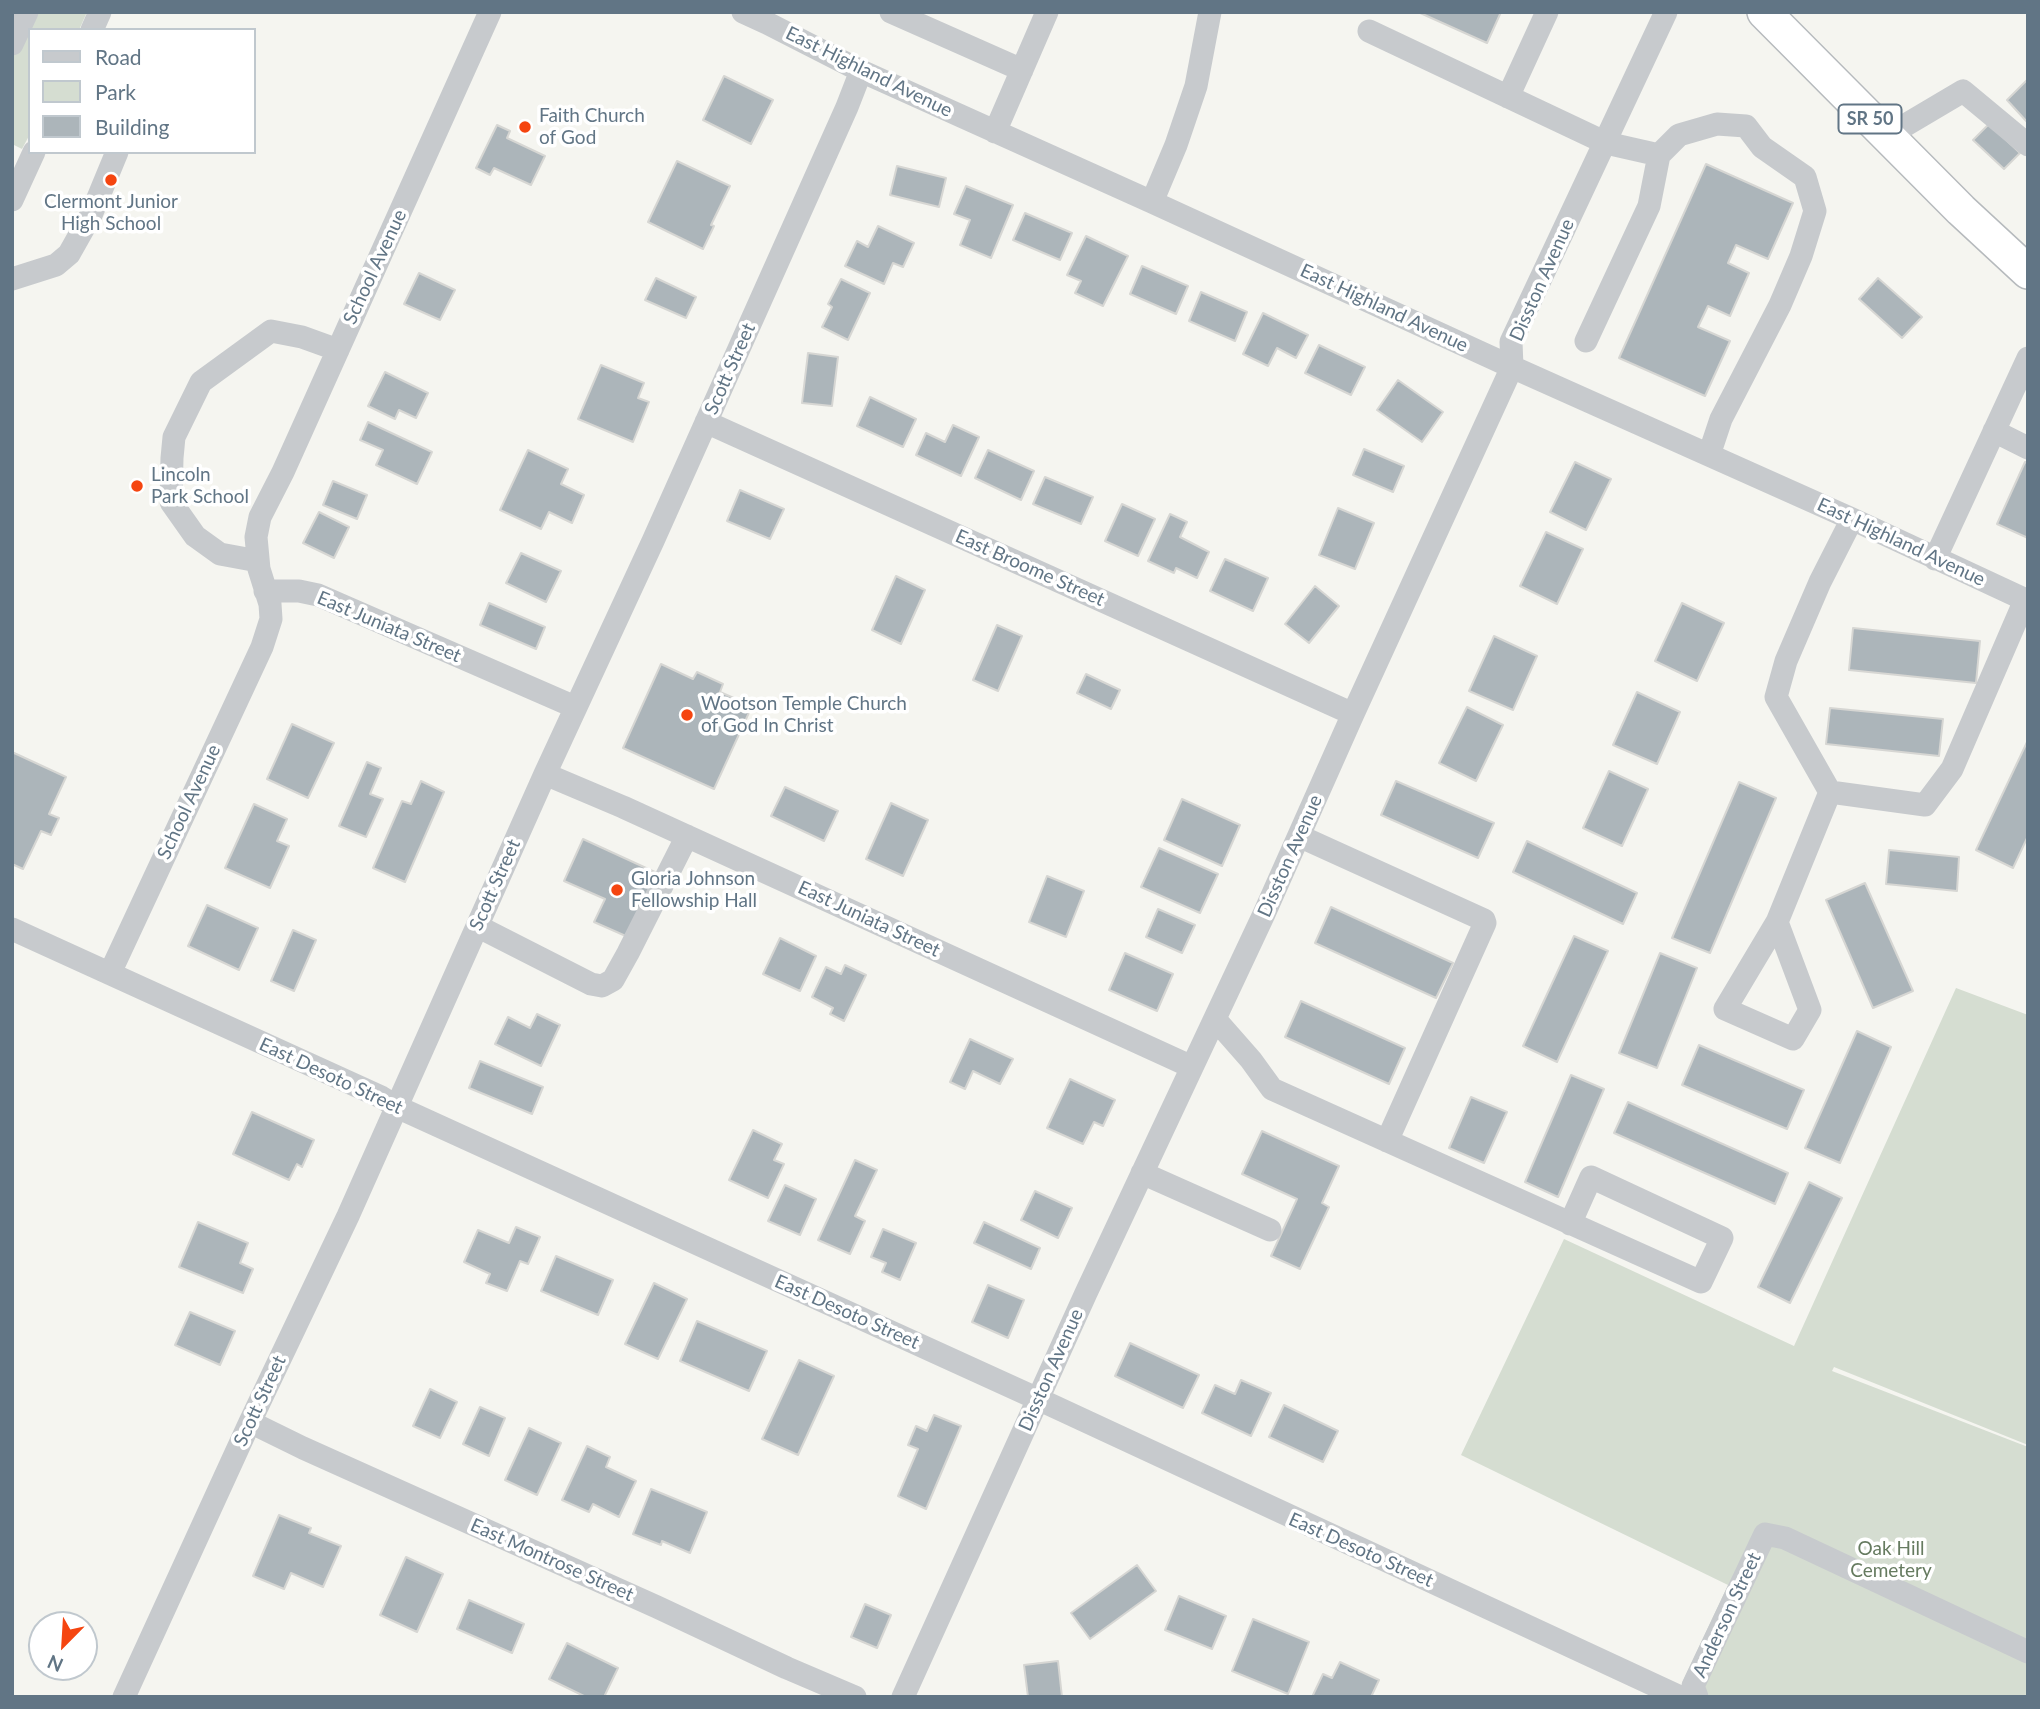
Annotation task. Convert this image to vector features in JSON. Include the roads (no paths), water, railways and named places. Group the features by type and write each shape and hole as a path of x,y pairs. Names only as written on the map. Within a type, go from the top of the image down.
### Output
{"highway":[{"name":"SR 50","path":"1764,12 2028,272"}],"street":[{"path":"12,44 27,12"},
{"path":"93,28 100,12"},
{"name":"School Avenue","path":"258,561 256,537 259,521 490,12"},
{"name":"East Highland Avenue","path":"743,12 861,71 2027,600"},
{"path":"891,12 1022,70"},
{"path":"995,132 1047,12"},
{"path":"1152,202 1176,145 1196,86 1210,12"},
{"path":"1507,96 1547,12"},
{"name":"Disston Avenue","path":"903,1697 1299,836 1511,367 1511,342 1666,12"},
{"path":"1369,31 1606,143 1660,155"},
{"name":"Scott Street","path":"124,1697 397,1107 575,707 653,541 861,71"},
{"path":"1887,136 1963,91 2028,145"},
{"path":"1586,341 1649,206 1660,155 1679,135 1717,124 1746,126 1762,147 1805,177 1815,211 1801,256 1721,419 1709,455"},
{"path":"12,279 56,265 69,254 91,215 116,154"},
{"path":"12,200 25,159"},
{"path":"265,591 258,561 220,554 195,536 171,502 174,437 201,382 271,331 302,337 338,350"},
{"path":"1935,559 2028,358"},
{"name":"East Broome Street","path":"706,422 1353,714"},
{"path":"1994,431 2028,448"},
{"path":"1830,792 1776,697 1786,661 1852,519"},
{"name":"School Avenue","path":"110,973 262,647 271,619 270,604 265,591"},
{"name":"East Juniata Street","path":"265,591 299,591 318,595 575,707"},
{"path":"1830,792 1925,804 1952,769 2027,600"},
{"name":"East Juniata Street","path":"545,774 687,836 1192,1067"},
{"path":"1776,922 1810,1010 1793,1039 1725,1009 1776,922 1830,792"},
{"path":"477,926 590,984 602,986 613,979 628,953 687,836"},
{"path":"1299,836 1484,920 1485,923 1387,1141"},
{"name":"East Desoto Street","path":"12,929 1038,1399 1680,1697"},
{"path":"1215,1019 1272,1089 1570,1224 1701,1282 1722,1238 1591,1177 1570,1224"},
{"path":"1142,1173 1270,1230"},
{"name":"East Montrose Street","path":"250,1422 855,1697"},
{"name":"Anderson Street","path":"1697,1697 1693,1686 1765,1534 1785,1538 2028,1652"}],"place":[{"name":"Faith Church of God","path":"525,127"},
{"name":"Clermont Junior High School","path":"111,180"},
{"name":"Lincoln Park School","path":"137,486"},
{"name":"Wootson Temple Church of God In Christ","path":"687,715"},
{"name":"Gloria Johnson Fellowship Hall","path":"617,890"}],"park label":[{"name":"Oak Hill Cemetery","path":"1891,1560"}]}
